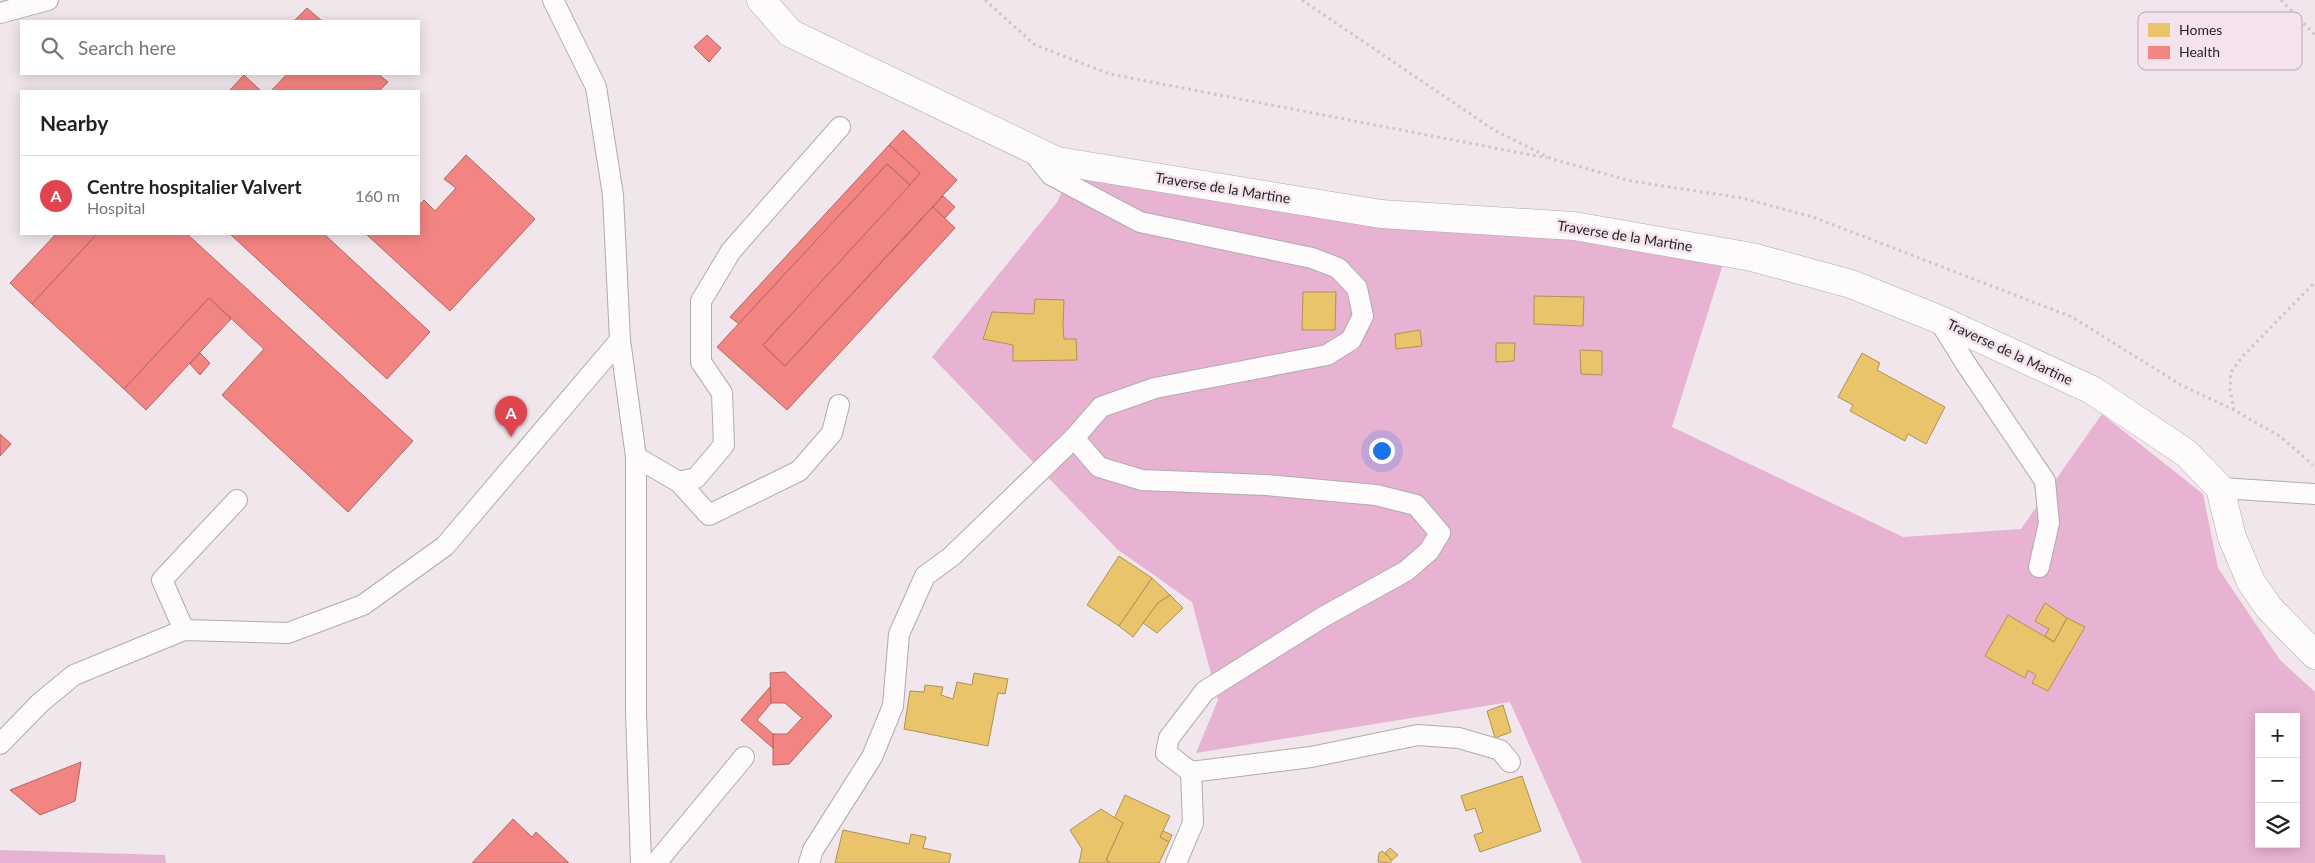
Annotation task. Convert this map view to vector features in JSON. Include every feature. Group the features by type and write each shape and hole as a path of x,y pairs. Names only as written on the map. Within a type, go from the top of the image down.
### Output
{"street":[{"name":"Traverse de la Martine","path":"761,0 790,33 1057,161 1381,214 1574,226 1752,257 1851,284 1938,319 2092,390 2186,453 2220,488"},
{"path":"2220,488 2232,537 2251,582 2269,608 2315,655"}],"lane":[{"path":"0,13 48,0"},
{"path":"553,0 596,87 613,195 620,340 636,457 636,712 641,863"},
{"path":"679,482 696,478 724,444 722,393 701,362 701,301 730,251 840,127"},
{"path":"809,863 813,850 872,757 894,706 899,634 925,576 952,556 1074,438 1101,407 1155,388 1327,355 1351,340 1363,316 1357,288 1338,268 1312,258 1140,222 1051,175 1031,150"},
{"path":"1938,319 2045,481 2049,523 2039,567"},
{"path":"0,744 41,702 74,675 184,630 288,633 363,605 445,546 620,340"},
{"path":"636,457 679,482 709,516 799,472 832,433 839,405"},
{"path":"1074,438 1099,467 1142,480 1266,485 1376,495 1416,505 1440,533 1429,551 1406,571 1323,617 1206,691 1169,738 1166,752 1191,772 1311,757 1418,735 1459,738 1500,750 1510,762"},
{"path":"2220,488 2315,494"},
{"path":"184,630 162,580 237,500"},
{"path":"656,863 744,757"},
{"path":"1176,863 1193,823 1191,772"}],"path":[{"path":"985,0 1035,45 1110,74 1552,158 1631,181 1742,198 1813,217 2072,317 2181,385 2234,410 2281,437 2315,467"},
{"path":"1302,0 1494,130 1552,158"},
{"path":"2282,0 2293,12"},
{"path":"2302,21 2315,35"},
{"path":"2234,410 2230,389 2231,372 2242,357 2315,282"}],"shaded area":[{"path":"1068,174 1599,238 1724,261 1672,427 1903,537 2021,529 2102,414 2203,494 2218,568 2280,660 2315,692 2315,863 1582,863 1510,702 1196,753 1218,700 1192,602 1117,549 932,357 1058,201"},
{"path":"0,850 165,855 166,863 0,863"}],"building: Homes":[{"path":"1303,292 1336,292 1335,330 1302,330"},
{"path":"1534,296 1584,297 1583,326 1534,324"},
{"path":"1035,299 1064,300 1064,339 1076,339 1077,360 1013,361 1013,345 983,339 992,312 1034,314"},
{"path":"1420,330 1422,346 1396,349 1395,334"},
{"path":"1496,343 1515,343 1514,361 1496,362"},
{"path":"1580,350 1602,351 1602,375 1581,374"},
{"path":"1862,353 1880,363 1877,370 1945,407 1926,444 1908,434 1905,441 1850,411 1853,405 1838,397"},
{"path":"1119,556 1152,578 1119,626 1087,605"},
{"path":"1152,578 1170,595 1158,603 1133,637 1119,626"},
{"path":"1170,595 1183,608 1157,633 1143,623 1158,603"},
{"path":"2045,603 2067,618 2054,642 2045,636 2049,629 2035,621"},
{"path":"2008,615 2054,642 2067,618 2085,627 2048,691 2032,683 2036,675 2028,670 2025,678 1985,656"},
{"path":"974,673 1008,679 1005,694 998,693 988,746 904,729 910,691 924,692 925,685 943,687 941,695 953,699 957,682 972,685"},
{"path":"1503,705 1511,732 1495,738 1487,711"},
{"path":"1522,776 1541,831 1480,852 1474,835 1483,832 1475,808 1466,811 1461,796"},
{"path":"1125,795 1170,816 1160,837 1169,842 1159,863 1111,863 1106,860 1123,823 1114,819"},
{"path":"1101,809 1123,823 1106,860 1111,863 1079,863 1082,849 1070,830"},
{"path":"843,830 909,844 911,834 926,837 923,848 951,854 949,863 835,863"},
{"path":"1163,831 1172,835 1169,842 1160,837"},
{"path":"1390,848 1398,855 1392,860 1385,853"},
{"path":"1382,851 1392,860 1390,863 1378,862 1379,853"}],"building: Health":[{"path":"307,8 321,20 295,20"},
{"path":"707,35 721,48 709,62 694,47"},
{"path":"244,75 260,90 230,90"},
{"path":"286,75 379,75 388,82 380,90 272,90"},
{"path":"903,130 957,180 785,366 763,345 920,173 889,145"},
{"path":"889,145 920,173 910,185 887,164 739,324 730,317"},
{"path":"466,155 535,219 450,311 367,235 420,235 420,205 424,200 435,211 456,188 444,179"},
{"path":"887,164 910,185 763,345 785,366 933,207 955,228 787,410 717,347"},
{"path":"943,196 955,207 945,218 933,207"},
{"path":"55,235 96,235 32,304 10,283"},
{"path":"96,235 188,235 413,441 348,512 222,395 264,349 209,298 124,389 32,304"},
{"path":"231,235 325,235 430,332 387,379"},
{"path":"209,298 231,319 146,410 124,389"},
{"path":"200,353 210,363 200,375 190,364"},
{"path":"0,434 11,444 0,456"},
{"path":"785,672 832,716 789,764 773,765 773,734 787,734 802,718 785,703 771,703 770,673"},
{"path":"770,687 771,703 757,720 773,734 773,748 741,720"},
{"path":"81,762 75,801 40,815 10,790"},
{"path":"513,819 532,837 536,832 569,863 472,863"}],"place":[{"name":"Centre hospitalier Valvert","path":"511,437"}]}
